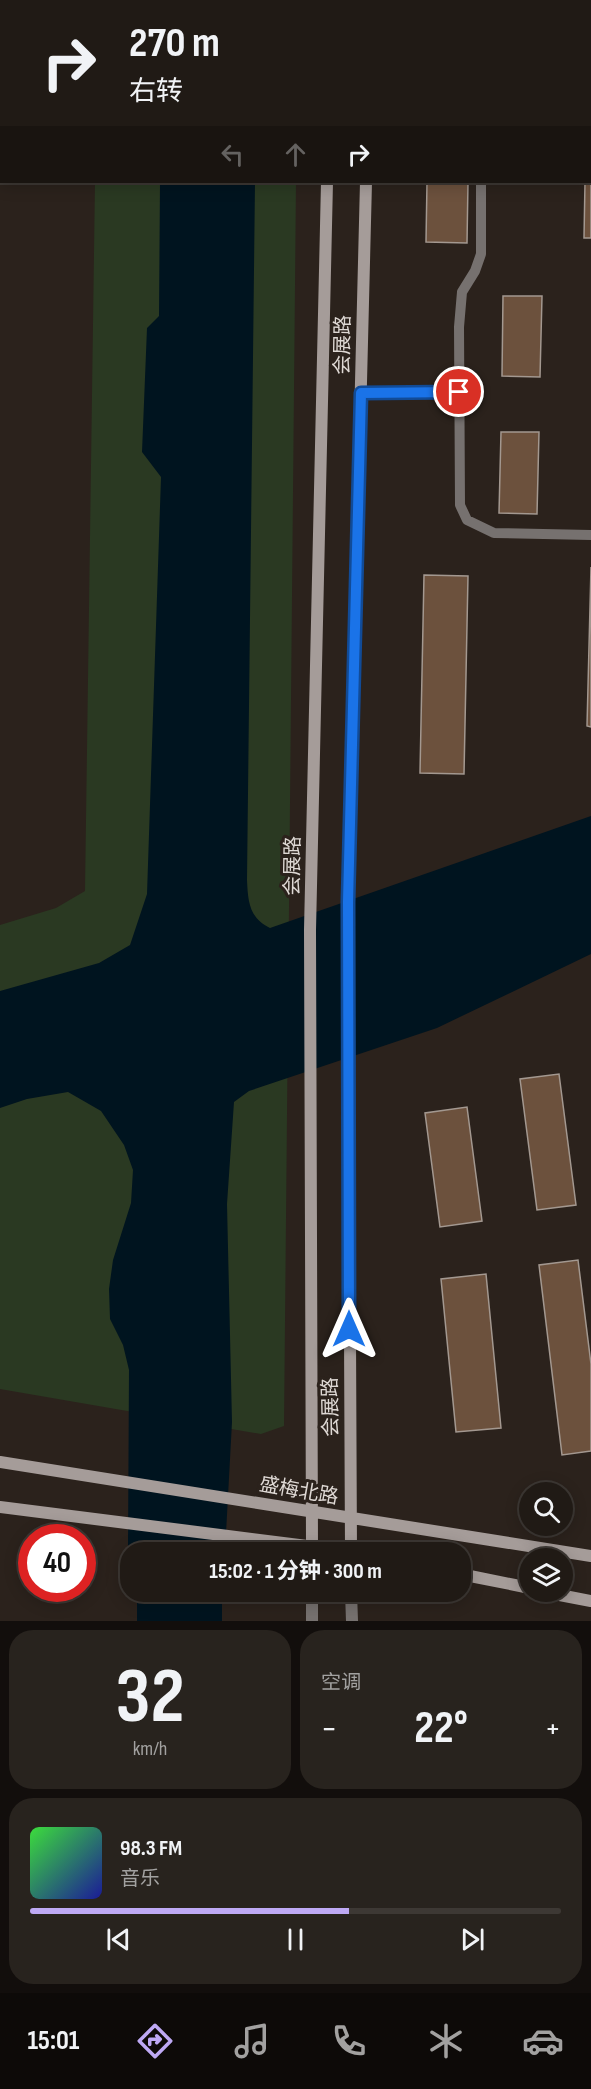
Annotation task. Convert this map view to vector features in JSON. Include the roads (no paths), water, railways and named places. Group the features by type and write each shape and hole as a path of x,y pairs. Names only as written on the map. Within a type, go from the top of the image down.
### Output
{"street":[{"name":"会展路","path":"312,1542 310,930 327,183"},
{"name":"会展路","path":"352,1542 347,1073 348,902 366,183"},
{"name":"盛梅北路","path":"0,1462 591,1556"},
{"path":"0,1507 254,1542"},
{"path":"471,1576 519,1586"},
{"path":"573,1598 591,1601"},
{"path":"312,1602 312,1621"},
{"path":"351,1602 351,1621"}],"lane":[{"path":"481,183 481,254 475,271 462,292 459,327 460,504 467,520 494,534 591,535"},
{"path":"361,393 459,392"}],"water":[{"path":"160,183 255,183 247,880 249,902 258,919 270,928 591,816 591,954 437,1028 249,1091 234,1102 227,1204 232,1422 226,1542 128,1542 129,1370 123,1345 110,1319 109,1289 113,1260 131,1203 133,1170 124,1145 101,1111 68,1092 27,1099 0,1108 0,991 99,963 130,945 147,894 161,477 142,452 147,328 159,316"},
{"path":"137,1602 222,1602 222,1621 137,1621"}]}
